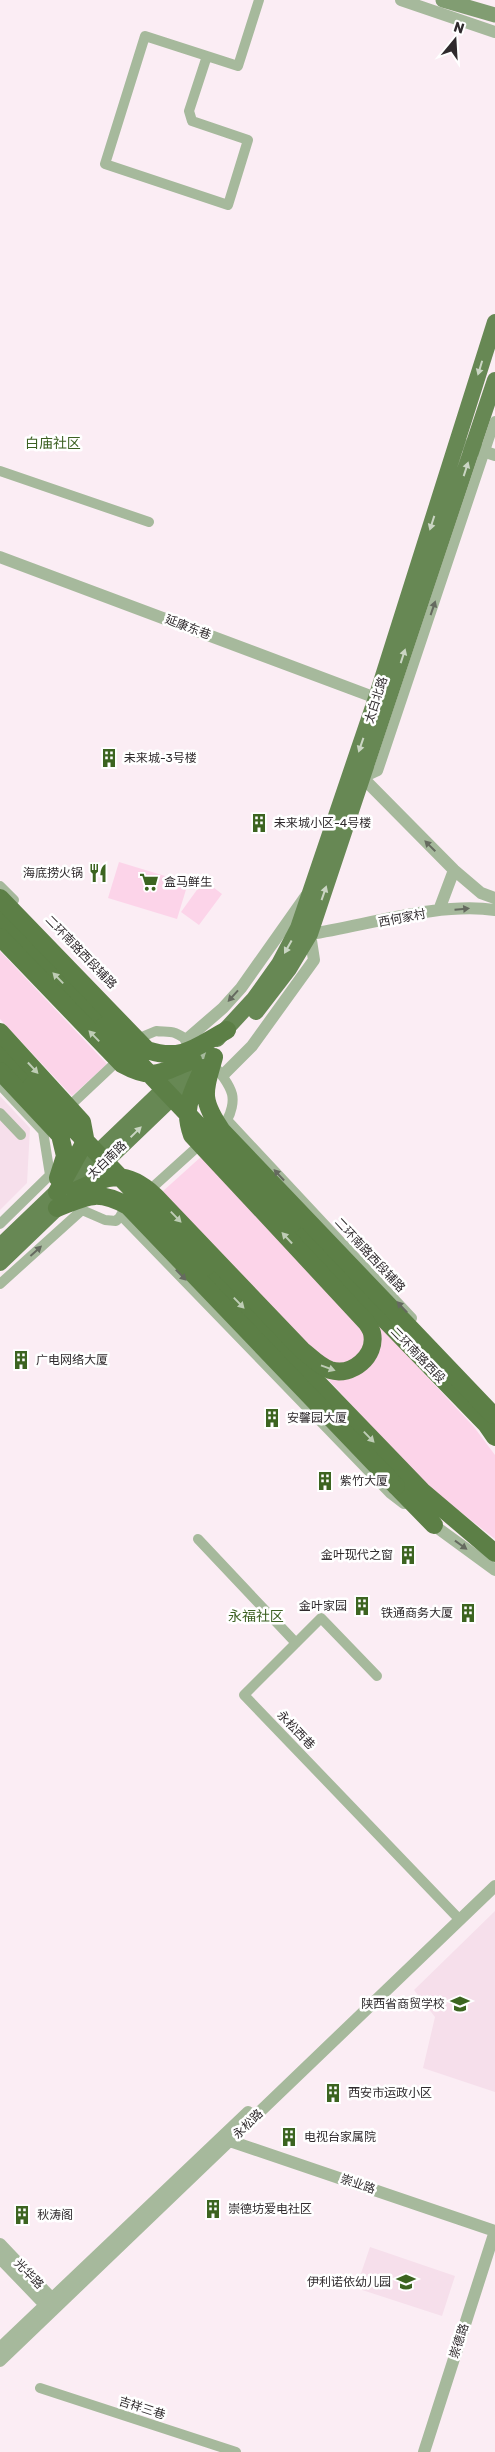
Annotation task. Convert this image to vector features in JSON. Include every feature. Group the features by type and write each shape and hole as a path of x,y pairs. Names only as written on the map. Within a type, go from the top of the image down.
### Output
{"highway":[{"path":"0,898 147,1050 162,1055 174,1056 186,1052 226,1030"},
{"name":"二环南路西段","path":"0,919 340,1274 493,1420"},
{"path":"2,936 122,1064 144,1073 157,1075 204,1059"},
{"path":"0,1032 82,1122 85,1138 59,1198"},
{"path":"0,1051 274,1340 422,1491 495,1553"},
{"path":"59,1198 93,1183 116,1177 134,1179 144,1186 302,1350 321,1366 332,1371 351,1370 363,1362 370,1351 372,1333 354,1308 192,1135 187,1121 187,1110 204,1059"},
{"path":"204,1059 207,1107 222,1131 493,1420"},
{"path":"0,1071 60,1135 64,1149 64,1163 59,1198"},
{"path":"59,1198 97,1194 109,1197 128,1206 434,1525"},
{"path":"308,1260 340,1274 354,1308"},
{"path":"271,1316 274,1340"},
{"path":"274,1340 302,1350"}],"main road":[{"path":"443,0 495,14"},
{"path":"484,0 495,4"},
{"name":"太白北路","path":"204,1059 226,1030 254,999 279,964 298,928 314,886 376,698 477,450 495,322"},
{"name":"太白北路","path":"204,1059 274,991 310,934 477,450 495,380"},
{"name":"太白南路","path":"0,1263 59,1198 204,1059"},
{"name":"太白南路","path":"0,1246 59,1198"}],"street":[{"path":"207,56 189,111 192,121 248,140 228,205 105,164 145,36 207,56 238,66 259,0"},
{"path":"401,0 495,32"},
{"path":"477,450 495,421"},
{"path":"0,471 149,522"},
{"name":"延康东巷","path":"0,557 376,698"},
{"path":"363,778 454,870 481,893 495,898"},
{"path":"439,910 454,870"},
{"name":"二环南路西段辅路","path":"0,886 144,1036"},
{"path":"186,1040 223,1008 241,988 314,886"},
{"name":"西何家村","path":"310,934 439,910 476,908 495,910"},
{"path":"223,1075 252,1046 314,960 310,934"},
{"path":"0,1085 43,1132 50,1175 82,1210 105,1220 116,1221 227,1120 233,1096 223,1075 186,1040 174,1033 156,1031 144,1036 43,1132"},
{"path":"0,1113 21,1135"},
{"name":"二环南路西段辅路","path":"227,1120 493,1420"},
{"path":"0,1224 50,1175"},
{"path":"0,1284 82,1210"},
{"path":"122,1215 391,1493 495,1570"},
{"path":"198,1538 296,1643"},
{"name":"永松西巷","path":"377,1676 321,1618 244,1694 457,1917"},
{"name":"永松路","path":"0,2348 52,2305 226,2140 457,1917 495,1875"},
{"name":"永松路","path":"457,1917 495,1886"},
{"name":"崇业路","path":"226,2140 495,2231"},
{"name":"崇德路","path":"424,2452 495,2231"},
{"name":"光华路","path":"0,2244 52,2305"},
{"name":"光华路","path":"0,2258 52,2305"},
{"name":"永松路","path":"0,2362 52,2305"},
{"name":"吉祥三巷","path":"40,2388 236,2452"}],"shaded area":[{"path":"119,862 188,883 177,919 108,898"},
{"path":"204,880 222,894 199,925 181,912"},
{"path":"0,951 107,1064 72,1096 0,1019"},
{"path":"0,1096 30,1128 27,1183 0,1210"},
{"path":"203,1155 363,1326 366,1338 364,1349 345,1365 321,1358 162,1192"},
{"path":"377,1323 474,1427 495,1455 495,1539 425,1484 321,1372 347,1377"},
{"name":"陕西省商贸学校","path":"495,1911 495,2092 423,2068 435,2017 414,1990"},
{"name":"伊利诺依幼儿园","path":"370,2247 455,2276 442,2316 356,2288"}],"place":[{"name":"未来城-3号楼","path":"109,758"},
{"name":"未来城小区-4号楼","path":"259,823"},
{"name":"海底捞火锅","path":"98,873"},
{"name":"盒马鲜生","path":"149,882"},
{"name":"广电网络大厦","path":"21,1360"},
{"name":"安馨园大厦","path":"272,1418"},
{"name":"紫竹大厦","path":"325,1481"},
{"name":"金叶现代之窗","path":"408,1555"},
{"name":"金叶家园","path":"362,1606"},
{"name":"铁通商务大厦","path":"468,1613"},
{"name":"陕西省商贸学校","path":"460,2004"},
{"name":"西安市运政小区","path":"333,2093"},
{"name":"电视台家属院","path":"289,2137"},
{"name":"崇德坊爱电社区","path":"213,2209"},
{"name":"秋涛阁","path":"22,2215"},
{"name":"伊利诺依幼儿园","path":"406,2282"}],"district":[{"name":"白庙社区","path":"53,443"},
{"name":"永福社区","path":"256,1616"}]}
